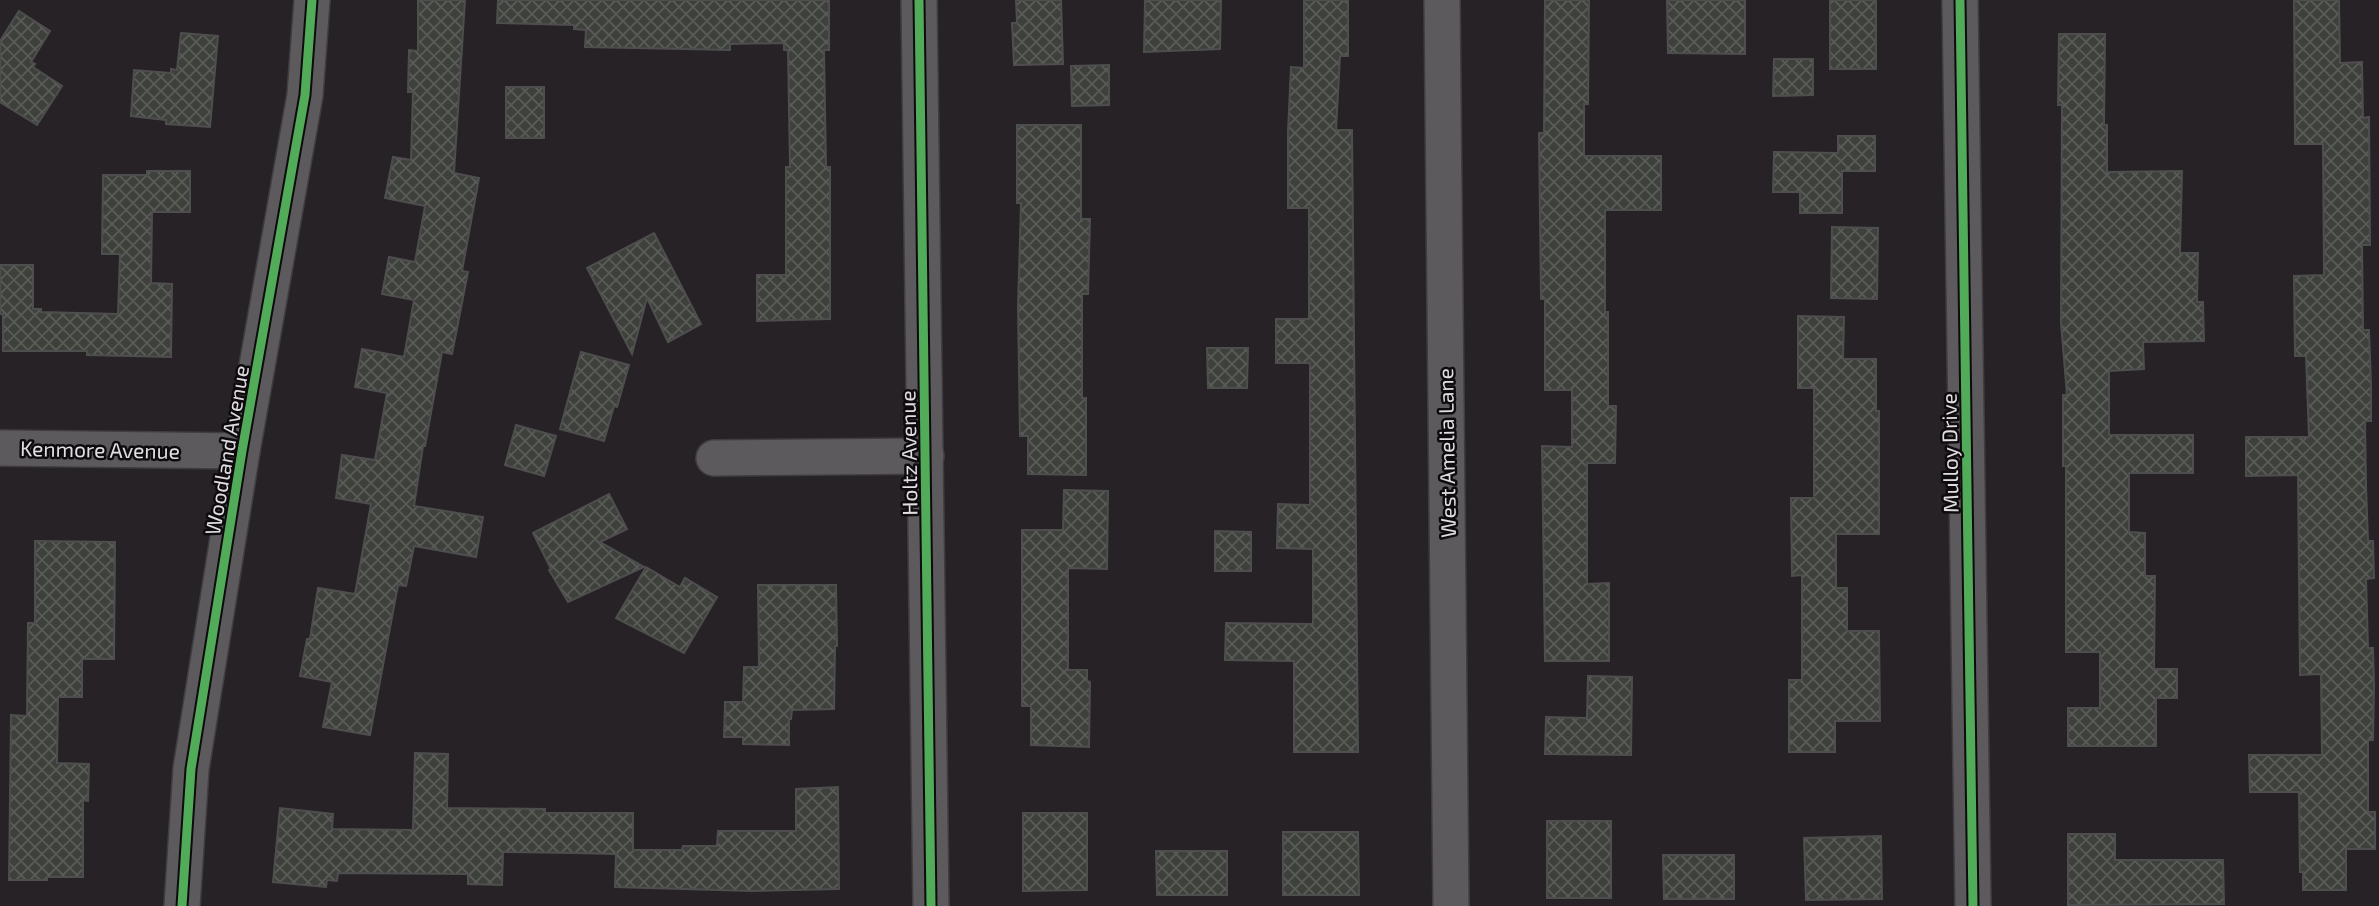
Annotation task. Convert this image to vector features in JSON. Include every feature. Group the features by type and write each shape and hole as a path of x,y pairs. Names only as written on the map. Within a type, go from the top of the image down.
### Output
{"street":[{"name":"Woodland Avenue","path":"182,906 191,769 242,451 305,95 312,0"},
{"name":"Holtz Avenue","path":"919,0 931,906"},
{"name":"West Amelia Lane","path":"1442,0 1451,906"},
{"name":"Mulloy Drive","path":"1960,0 1973,906"},
{"name":"Kenmore Avenue","path":"0,448 242,451"},
{"name":"Holtz Avenue","path":"715,458 926,456"}],"building":[{"path":"418,0 465,0 454,173 479,178 462,271 468,272 452,354 442,352 414,506 483,517 476,557 414,546 406,586 398,585 370,735 323,727 332,682 300,676 307,639 310,639 318,588 355,594 371,504 336,498 342,455 375,460 387,393 355,387 362,349 404,357 414,300 382,294 389,257 415,262 425,206 385,198 393,157 411,160 413,92 408,92 409,50 418,51"},
{"path":"498,0 829,0 829,50 824,50 826,167 830,167 830,319 757,321 757,275 786,275 786,167 790,167 788,50 784,50 784,43 730,44 730,50 585,47 586,30 574,29 574,25 497,23"},
{"path":"1016,0 1061,0 1063,64 1014,65 1012,23 1017,23"},
{"path":"1145,0 1221,0 1220,49 1144,52"},
{"path":"1304,0 1348,0 1348,56 1340,56 1336,130 1352,130 1358,752 1294,752 1294,661 1225,660 1226,623 1313,624 1313,549 1277,548 1278,504 1310,505 1310,363 1276,363 1276,319 1309,319 1309,208 1288,208 1291,67 1304,68"},
{"path":"1545,0 1589,0 1588,104 1584,104 1584,156 1661,156 1661,210 1605,210 1608,406 1616,406 1615,463 1587,463 1587,584 1609,583 1609,661 1545,661 1542,446 1572,447 1572,390 1545,390 1545,299 1541,299 1539,133 1544,133"},
{"path":"1667,0 1745,0 1745,54 1668,53"},
{"path":"1830,0 1876,0 1876,69 1830,69"},
{"path":"2294,0 2339,0 2340,63 2362,62 2363,118 2369,117 2370,245 2362,245 2363,330 2369,330 2371,385 2371,421 2365,421 2366,486 2368,541 2373,541 2374,578 2366,579 2368,648 2373,648 2374,685 2373,740 2368,740 2368,812 2375,812 2375,849 2346,849 2346,890 2303,890 2303,872 2300,872 2299,792 2250,792 2249,755 2322,755 2321,674 2300,675 2298,475 2246,476 2246,437 2309,437 2306,356 2295,356 2294,276 2324,275 2323,144 2295,144"},
{"path":"19,11 50,31 31,62 35,64 33,67 62,86 37,125 0,102 0,41"},
{"path":"181,33 218,36 210,127 166,124 166,120 131,116 134,70 171,73 171,69 177,70"},
{"path":"2059,34 2105,34 2104,125 2107,125 2107,172 2182,171 2180,253 2198,253 2197,302 2203,302 2204,341 2143,342 2144,369 2109,371 2109,435 2193,435 2193,473 2129,473 2129,532 2145,533 2145,576 2155,576 2154,669 2177,669 2177,698 2156,698 2156,746 2068,746 2068,708 2100,708 2100,652 2066,652 2066,466 2063,466 2063,395 2067,395 2061,323 2062,105 2058,105"},
{"path":"1774,59 1813,59 1813,95 1773,96"},
{"path":"1109,65 1109,105 1072,106 1071,66"},
{"path":"506,87 544,87 544,138 506,138"},
{"path":"1017,125 1081,125 1081,219 1090,219 1088,294 1082,294 1082,398 1086,398 1086,475 1028,474 1028,436 1020,436 1018,307 1021,203 1017,203"},
{"path":"1838,136 1875,136 1875,171 1842,171 1842,213 1800,213 1800,192 1773,192 1774,152 1838,153"},
{"path":"147,171 190,171 190,212 152,212 151,283 172,284 171,357 87,355 87,351 3,351 0,265 33,265 33,309 41,309 41,312 118,314 120,254 102,254 103,175 147,175"},
{"path":"1832,227 1878,228 1877,299 1831,298"},
{"path":"654,233 701,324 668,342 647,298 632,354 587,268"},
{"path":"1798,316 1844,317 1843,359 1876,359 1876,411 1879,411 1879,534 1836,534 1836,588 1847,588 1847,631 1879,631 1880,721 1835,721 1835,752 1789,752 1789,680 1802,680 1802,575 1792,576 1791,498 1814,498 1814,388 1798,388"},
{"path":"1207,348 1248,348 1247,388 1208,388"},
{"path":"581,352 629,365 604,441 560,429"},
{"path":"516,425 556,436 544,476 505,465"},
{"path":"1064,490 1108,491 1107,569 1068,568 1068,670 1087,670 1087,681 1090,682 1089,747 1031,745 1031,706 1022,706 1022,530 1063,530"},
{"path":"609,494 627,529 600,542 644,567 568,602 549,570 551,569 533,533"},
{"path":"1215,531 1251,532 1251,571 1215,571"},
{"path":"35,541 115,542 114,659 82,659 82,697 58,697 57,763 89,764 88,801 83,800 83,877 9,880 11,715 27,716 28,623 35,623"},
{"path":"646,567 680,587 685,578 717,597 684,653 616,618"},
{"path":"758,585 836,585 834,709 792,710 789,719 789,745 743,744 743,737 724,737 725,702 743,702 744,667 759,667"},
{"path":"1588,676 1632,677 1631,755 1545,754 1546,717 1587,718"},
{"path":"415,753 448,754 447,808 545,809 545,813 633,813 633,850 682,850 683,846 717,846 718,831 796,831 796,789 838,787 839,889 752,891 615,887 616,854 503,852 502,885 468,884 468,874 338,873 337,881 327,880 326,887 273,882 280,808 333,814 332,829 413,830"},
{"path":"1023,813 1087,813 1087,890 1023,891"},
{"path":"1547,821 1611,821 1611,898 1547,898"},
{"path":"1283,832 1358,832 1359,895 1283,895"},
{"path":"2068,834 2115,834 2115,860 2223,860 2224,904 2068,905"},
{"path":"1881,836 1882,899 1806,900 1804,838"},
{"path":"1156,851 1227,851 1227,895 1157,895"},
{"path":"1663,855 1734,855 1734,899 1664,899"}],"cycle path":[{"path":"182,906 191,769 242,451 305,95 312,0"},
{"path":"919,0 931,906"},
{"path":"1960,0 1973,906"}]}
